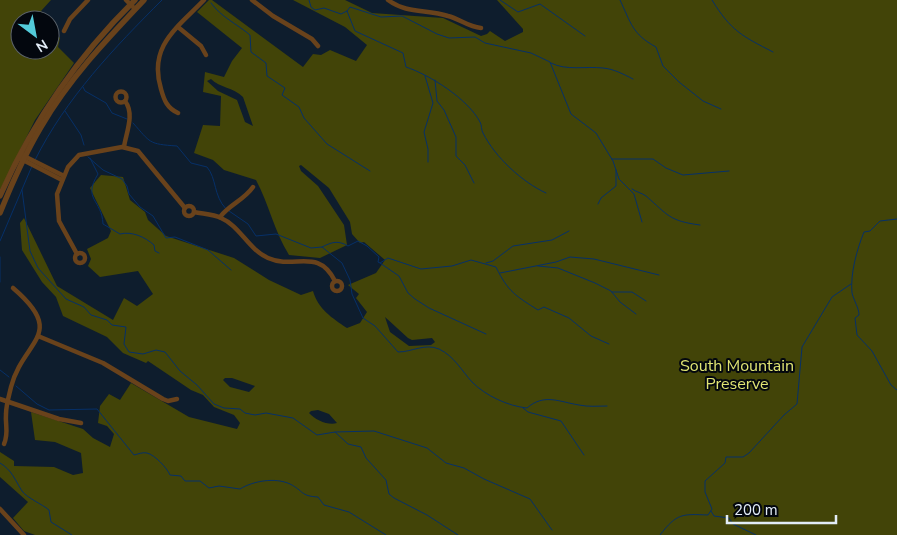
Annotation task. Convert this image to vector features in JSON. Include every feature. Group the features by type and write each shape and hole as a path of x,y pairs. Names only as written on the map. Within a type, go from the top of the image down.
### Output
{"street":[{"path":"64,31 70,19 88,0"},
{"path":"54,100 144,0"},
{"path":"178,113 171,110 164,99 157,70 163,44 204,0"},
{"path":"252,0 273,16 312,38 318,46"},
{"path":"388,0 402,9 448,16 471,27 480,28"},
{"path":"0,212 24,158 54,100 79,60 130,1 135,9"},
{"path":"178,27 201,46 206,55"},
{"path":"124,147 130,120 128,105 125,101"},
{"path":"77,254 58,221 57,194 72,161 79,155 124,147 133,149 143,155 166,188 185,208 184,212 188,216 192,216 194,212"},
{"path":"24,158 63,178"},
{"path":"0,196 24,158"},
{"path":"220,217 246,196 253,187"},
{"path":"185,208 192,206 194,212"},
{"path":"194,212 220,217 233,226 264,256 281,262 309,261 321,263 335,281"},
{"path":"4,444 8,436 6,414 14,378 38,336 40,327 35,310 13,288"},
{"path":"38,336 103,363 163,399 177,398"},
{"path":"0,399 59,420 81,423"},
{"path":"0,509 24,535"}],"green space":[{"path":"0,0 51,0 42,10 10,10 10,60 60,60 60,49 74,63 35,120 0,190"},
{"name":"South Mountain Preserve","path":"209,0 212,0 303,67 313,54 321,55 330,50 356,61 367,45 345,27 293,0 345,0 372,13 443,18 481,36 490,31 505,41 523,32 523,29 497,0 897,0 897,535 35,535 24,531 13,518 28,502 0,477 0,452 14,461 14,466 54,467 73,475 83,473 81,453 55,442 35,440 31,412 83,429 93,438 110,447 114,434 107,426 98,423 100,406 109,394 120,400 131,383 189,417 237,429 240,423 234,415 214,407 203,395 191,390 148,361 146,363 123,353 107,337 63,316 56,297 42,282 22,250 20,223 24,218 57,286 113,320 124,298 137,306 153,294 138,271 100,277 88,266 91,259 87,249 108,238 111,231 90,188 101,175 123,177 130,200 145,212 148,220 166,236 234,258 269,280 301,295 313,291 322,308 347,328 360,323 367,312 356,298 359,294 348,285 376,273 385,260 364,242 360,243 352,234 350,222 329,188 301,165 299,166 301,171 318,186 344,225 347,245 320,258 289,255 279,237 265,198 256,180 224,170 213,160 194,153 203,125 220,126 221,96 203,92 205,72 224,77 232,61 242,48 197,12","holes":["211,79 243,97 253,126 245,122 237,100 218,91 207,81","385,317 408,338 412,340 432,338 435,342 431,345 409,346 390,332","225,378 232,378 255,386 249,392 230,387 223,380","318,410 329,414 337,423 330,424 318,420 309,413"]}],"waterway":[{"path":"35,160 47,137 76,95 109,55 162,0"},
{"path":"309,0 311,7 315,10 324,8 341,14 347,11 355,31 403,53 406,67 437,82 458,97 481,123 482,132 502,160 519,176 546,193"},
{"path":"500,0 518,12 540,4 585,36"},
{"path":"620,0 633,27 642,37 656,47 663,66 679,82 703,101 721,109"},
{"path":"712,0 725,19 738,32 773,52"},
{"path":"211,3 224,16 250,35 251,52 266,63 267,76 285,88 282,95 299,107 304,118 327,144 370,171"},
{"path":"347,11 350,7 381,17 402,16 449,38 475,37 485,43 531,53 550,62 571,114 596,133 613,161 619,179 634,194 642,222"},
{"path":"551,63 570,68 607,69 633,79"},
{"path":"425,76 433,103 424,132 428,149 428,162"},
{"path":"435,80 437,101 444,110 456,137 456,156 465,165 474,183"},
{"path":"83,87 85,91 106,103 112,113 127,119"},
{"path":"65,111 81,135 84,145"},
{"path":"133,123 151,141 177,146 191,163 207,167 219,198 226,209"},
{"path":"88,157 103,170 122,179 127,186 129,194 140,207 153,216 166,238 175,237 208,250 231,270"},
{"path":"90,158 98,174 92,189 92,195 100,209 103,224 120,234 129,233 147,239 154,245 155,251 159,253"},
{"path":"612,159 653,159 666,168 683,175 729,171"},
{"path":"0,241 32,166"},
{"path":"598,204 601,198 616,186 616,170"},
{"path":"632,189 646,196 675,219 700,225"},
{"path":"22,190 30,251 38,268 66,299 84,307 91,315 107,320 112,325 126,327 124,344 129,352 143,354 156,350 165,352 180,371 197,385 214,404 224,408 240,409 245,413 255,415 266,413 293,418 317,435 335,432 348,444 361,447 366,458 386,480 389,494 458,535"},
{"path":"229,211 248,224 256,236 276,234 311,248 322,247 342,263 350,280 352,294 363,318 375,326 398,352 424,347 439,349 453,360 478,387 498,400 512,405 527,408 533,403 552,400 586,406 607,406"},
{"path":"897,219 880,221 870,231 864,232 852,278 852,293 859,312 859,315 855,318 857,335 872,351 891,385 897,390"},
{"path":"486,263 493,261 513,246 552,240 569,231"},
{"path":"322,247 335,242 348,246 358,241 379,257 378,262 380,263 388,258 421,269 452,266 471,260 496,267 513,293 524,301 538,310 544,307 569,318 591,336 609,344"},
{"path":"0,257 0,282"},
{"path":"500,273 556,262 570,257 594,259 659,275"},
{"path":"380,263 399,276 408,293 415,299 429,308 486,334"},
{"path":"538,266 558,268 595,283 611,291 620,302 636,314"},
{"path":"660,535 671,522 681,516 708,515 712,509 705,492 705,481 725,463 726,457 743,457 749,453 784,415 797,404 802,347 832,297 851,284"},
{"path":"612,292 632,292 646,301"},
{"path":"0,370 9,377"},
{"path":"16,386 37,404 49,410 97,409 134,455 147,453 154,456 170,475 181,476 185,481 200,481 209,488 219,486 240,489 264,481 284,482 305,494 318,497 324,505 349,512 386,535"},
{"path":"523,408 528,412 561,421 584,455"},
{"path":"335,432 374,431 427,448 446,463 464,468 530,499 552,530"},
{"path":"0,463 10,472 24,494 49,510 51,522 72,535"},
{"path":"711,511 714,516 729,518 733,524 756,535"}]}
